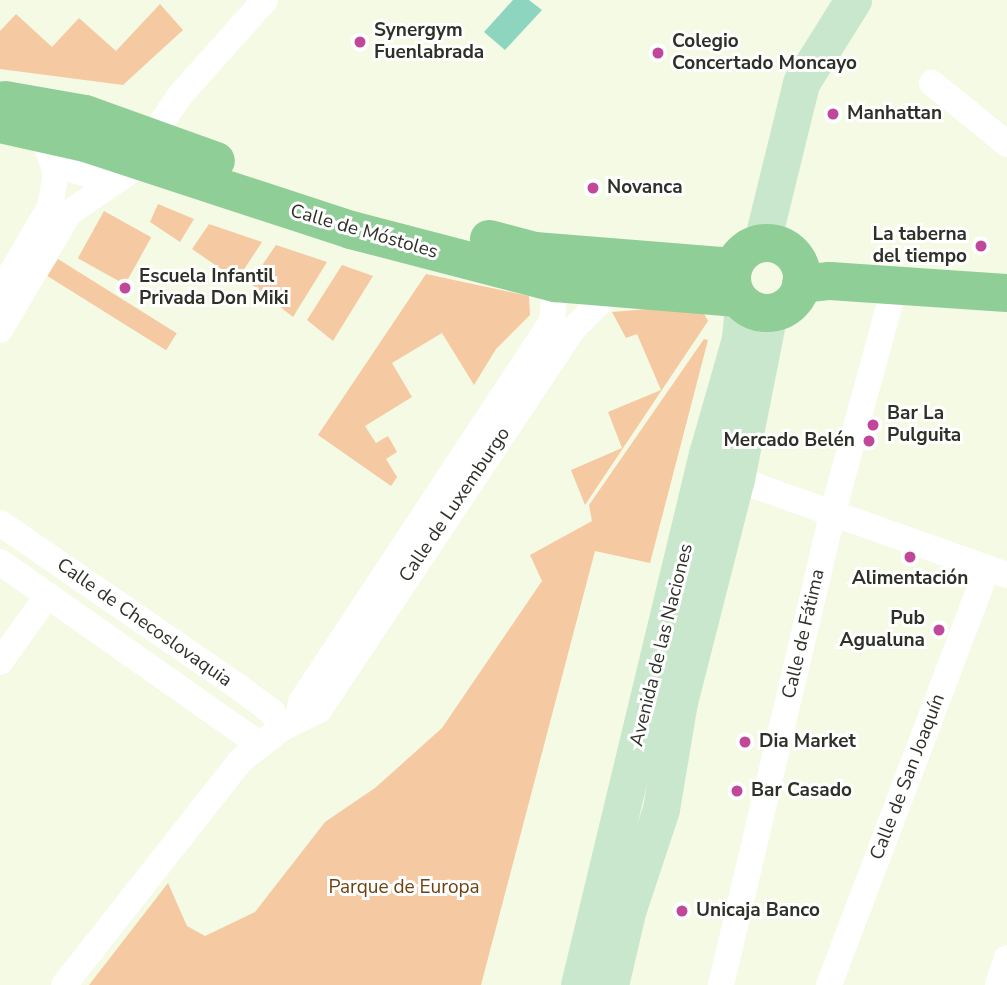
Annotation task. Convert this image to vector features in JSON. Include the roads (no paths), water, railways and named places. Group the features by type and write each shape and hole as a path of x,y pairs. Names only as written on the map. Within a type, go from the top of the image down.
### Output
{"main road":[{"path":"762,243 801,83 853,0"},
{"name":"Calle de Móstoles","path":"0,99 85,114 136,160 351,230 555,283 745,296"},
{"name":"Calle de Móstoles","path":"0,124 45,142 352,205 536,251 745,296"},
{"path":"762,243 788,249 802,271 802,284 790,304 745,296 750,246 762,243"},
{"path":"802,284 895,285 1007,293"},
{"name":"Avenida de las Naciones","path":"610,985 627,912 661,810 679,702 736,479 745,296"},
{"name":"Avenida de las Naciones","path":"579,985 707,454 740,339 745,296"}],"street":[{"path":"0,330 69,213 136,160 181,94 262,1"},
{"path":"932,83 1007,144"},
{"path":"0,292 50,206 56,172 45,142"},
{"name":"Calle de Luxemburgo","path":"290,724 301,702 552,321 555,283"},
{"name":"Calle de Fátima","path":"721,985 832,515 895,285"},
{"name":"Calle de Luxemburgo","path":"64,985 240,761 259,744 290,724 319,710 574,328 614,288"},
{"path":"736,479 997,571"},
{"name":"Calle de Checoslovaquia","path":"0,523 290,724"},
{"name":"Calle de Checoslovaquia","path":"0,562 259,744"},
{"name":"Calle de San Joaquín","path":"829,985 997,571"},
{"path":"0,662 48,595"},
{"path":"998,985 1007,958"}],"water":[{"path":"513,0 529,0 542,10 505,50 484,32"}],"place":[{"name":"Synergym Fuenlabrada","path":"360,42"},
{"name":"Colegio Concertado Moncayo","path":"658,53"},
{"name":"Manhattan","path":"833,114"},
{"name":"Novanca","path":"593,188"},
{"name":"La taberna del tiempo","path":"981,246"},
{"name":"Escuela Infantil Privada Don Miki","path":"125,288"},
{"name":"Bar La Pulguita","path":"873,425"},
{"name":"Mercado Belén","path":"869,441"},
{"name":"Alimentación","path":"910,557"},
{"name":"Pub Agualuna","path":"939,630"},
{"name":"Dia Market","path":"745,742"},
{"name":"Bar Casado","path":"737,791"},
{"name":"Unicaja Banco","path":"682,911"}],"park label":[{"name":"Parque de Europa","path":"404,888"}]}
